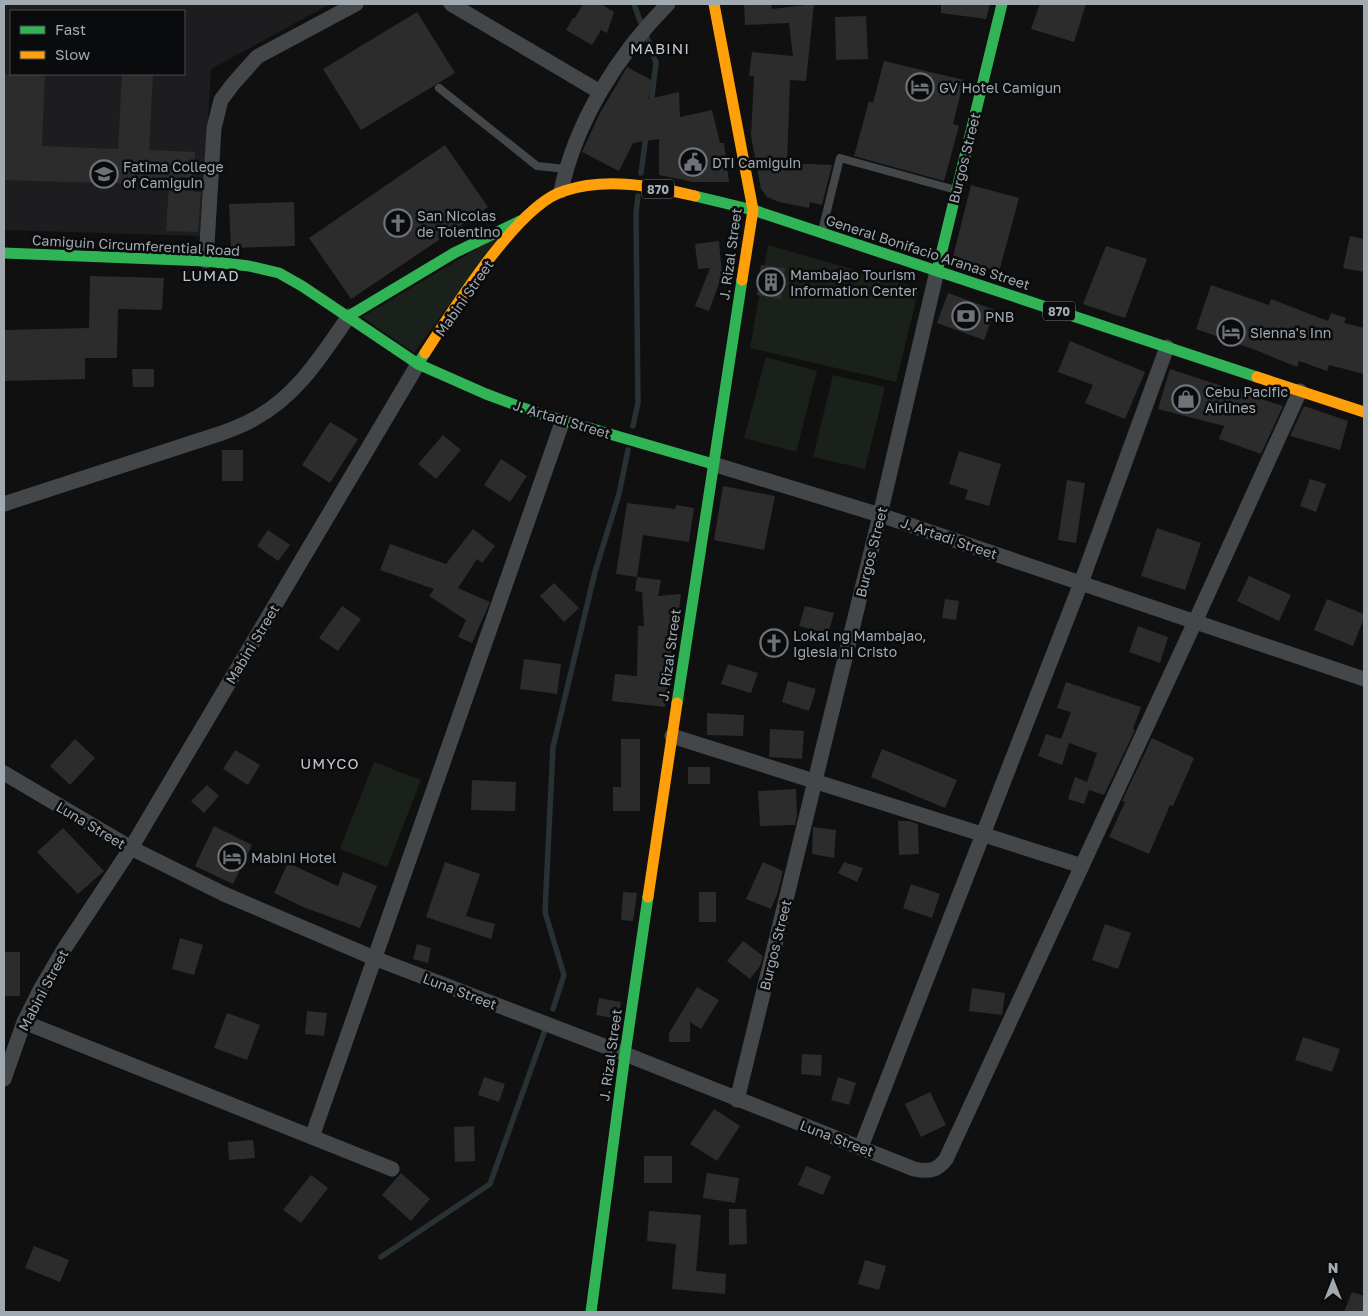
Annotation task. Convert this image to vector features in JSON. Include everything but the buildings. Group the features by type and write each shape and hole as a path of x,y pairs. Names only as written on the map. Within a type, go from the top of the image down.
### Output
{"main road":[{"name":"J. Rizal Street","path":"591,1312 625,1054 753,210 714,4"},
{"name":"Burgos Street","path":"937,270 1002,4"},
{"name":"General Bonifacio Aranas Street","path":"561,191 586,185 634,186 672,191 753,210 1364,412"},
{"name":"Mabini Street","path":"418,364 490,260 522,220 540,204 561,191"},
{"name":"Mabini Street","path":"349,316 487,234 522,220"},
{"name":"Camiguin Circumferential Road","path":"4,253 206,261 249,266 279,273 349,316 418,364"},
{"name":"J. Artadi Street","path":"418,364 500,400 713,464"}],"street":[{"path":"206,261 214,128 221,100 257,57 356,4"},
{"path":"452,4 600,92"},
{"path":"561,191 566,169 600,92 638,37 668,4"},
{"name":"Burgos Street","path":"737,1100 880,515 937,270"},
{"path":"4,504 222,433 254,420 282,401 308,374 349,316"},
{"path":"861,1147 1081,583 1167,347"},
{"name":"Mabini Street","path":"4,1079 24,1022 41,988 131,848 418,364"},
{"path":"672,736 1082,866 1300,391"},
{"path":"312,1136 563,420"},
{"name":"J. Artadi Street","path":"713,464 880,515 1364,679"},
{"name":"Luna Street","path":"4,773 131,848 224,894 374,958 625,1054 914,1169 933,1170 946,1159 1082,866"},
{"path":"24,1022 392,1169"}],"lane":[{"path":"439,88 536,166 566,169"},
{"path":"821,232 840,158 956,190"}],"shaded area":[{"name":"Fatima College of Camiguin","path":"4,4 330,4 211,69 201,236 4,230"},
{"path":"500,235 414,353 362,317"},
{"path":"768,245 919,288 896,382 750,348"},
{"path":"766,357 817,371 796,452 744,438"},
{"path":"833,375 885,387 865,469 813,457"},
{"path":"374,762 421,780 387,867 340,849"}],"waterway":[{"path":"634,4 640,21"},
{"path":"647,37 656,63 651,104"},
{"path":"641,173 646,136"},
{"path":"633,426 638,403 636,213 638,196"},
{"path":"553,1009 564,975 545,912 553,747 595,572 619,494 628,450"},
{"path":"381,1257 490,1184 545,1030"}],"traffic: fast":[{"path":"937,271 1002,4"},
{"path":"695,196 753,210 1257,377"},
{"path":"349,316 454,253 520,221"},
{"path":"4,253 206,261 249,266 279,273 302,286 418,364 425,353"},
{"path":"677,703 742,280"},
{"path":"418,364 486,394 534,412 713,464"},
{"path":"591,1312 648,897"}],"traffic: slow":[{"path":"714,4 753,210 742,280"},
{"path":"425,353 468,287 487,262 526,216 546,200 564,191 596,184 630,184 695,196"},
{"path":"1257,377 1364,412"},
{"path":"648,897 677,703"}],"place":[{"name":"GV Hotel Camigun","path":"920,87"},
{"name":"DTI Camiguin","path":"693,162"},
{"name":"Fatima College of Camiguin","path":"104,174"},
{"name":"San Nicolas de Tolentino","path":"398,223"},
{"name":"Mambajao Tourism Information Center","path":"771,282"},
{"name":"PNB","path":"966,316"},
{"name":"Sienna's Inn","path":"1231,332"},
{"name":"Cebu Pacific Airlines","path":"1186,399"},
{"name":"Lokal ng Mambajao, Iglesia ni Cristo","path":"774,643"},
{"name":"Mabini Hotel","path":"232,857"}],"district":[{"name":"MABINI","path":"660,48"},
{"name":"LUMAD","path":"211,275"},
{"name":"UMYCO","path":"330,763"}]}
